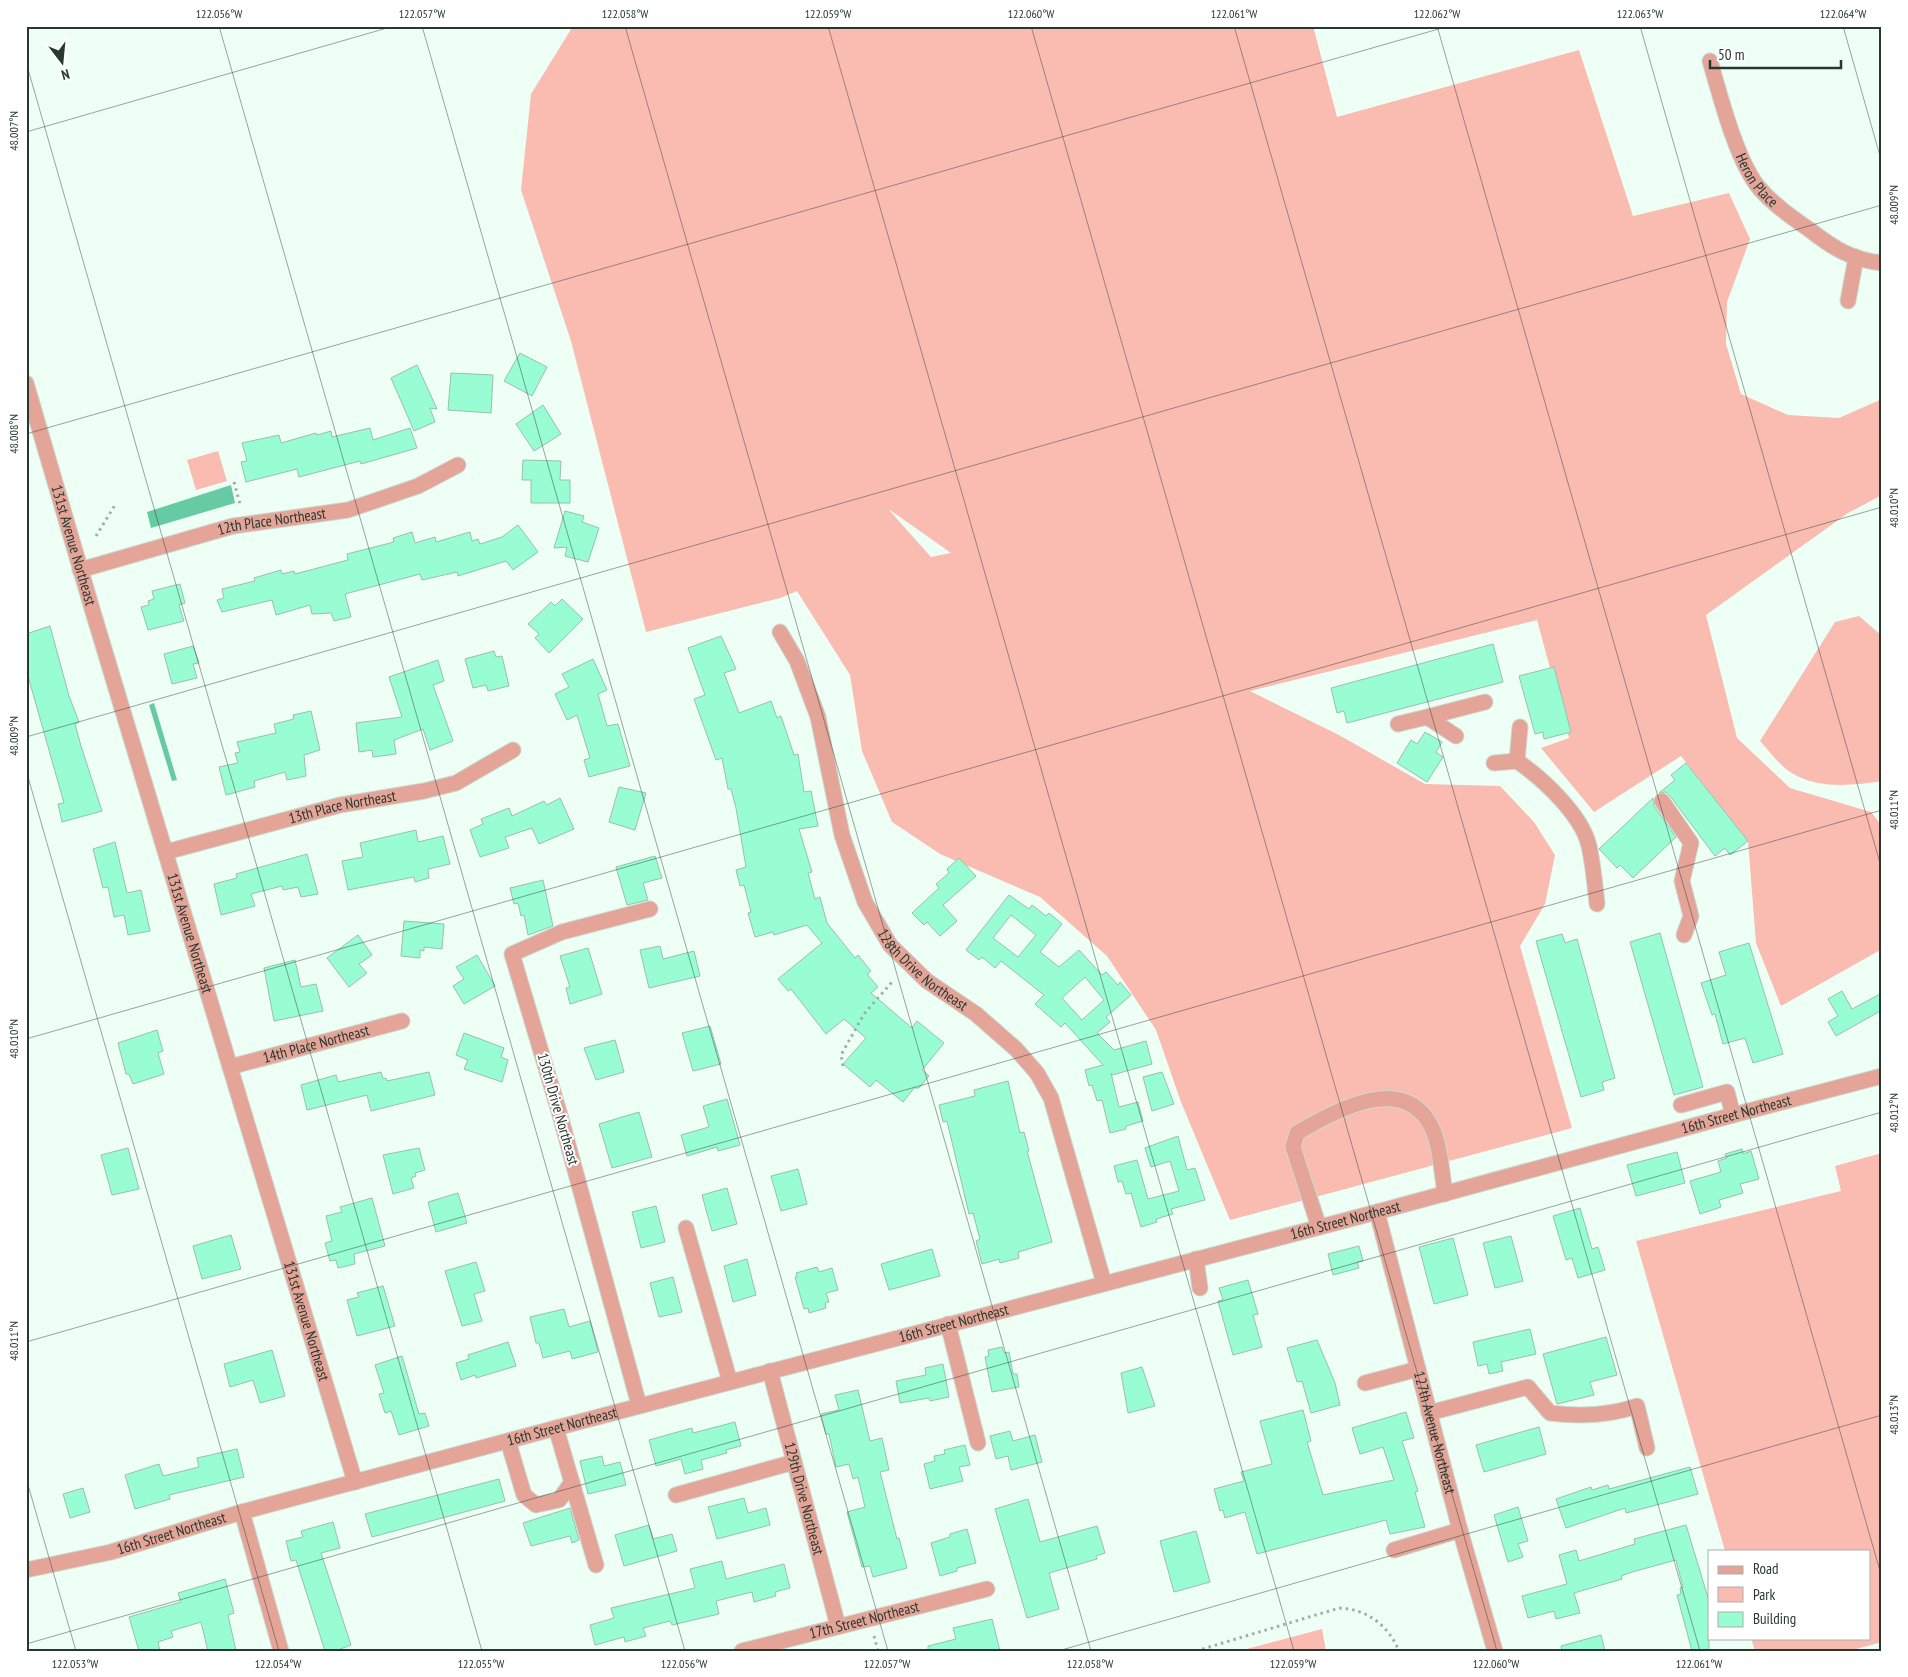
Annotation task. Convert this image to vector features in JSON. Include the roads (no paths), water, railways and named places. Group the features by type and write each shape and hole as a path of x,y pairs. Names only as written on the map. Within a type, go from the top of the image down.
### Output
{"street":[{"name":"Heron Place","path":"1710,61 1731,130 1742,157 1759,188 1783,210 1834,249 1856,258 1882,263"},
{"path":"1848,301 1856,258"},
{"name":"131st Avenue Northeast","path":"26,383 80,570 355,1482"},
{"name":"12th Place Northeast","path":"80,570 233,526 348,510 418,486 458,465"},
{"name":"128th Drive Northeast","path":"780,632 797,662 818,717 842,835 865,902 890,945 927,981 976,1014 1016,1050 1037,1073 1051,1098 1104,1283"},
{"path":"1398,724 1485,702"},
{"path":"1427,717 1456,736"},
{"path":"1517,760 1520,727"},
{"name":"13th Place Northeast","path":"166,852 340,805 424,791 456,783 513,750"},
{"path":"1494,763 1517,760 1540,777 1575,818 1589,844 1597,904"},
{"path":"1662,801 1692,843 1682,881 1691,916 1684,935"},
{"name":"130th Drive Northeast","path":"640,1405 558,1110 512,954 562,932 650,909"},
{"name":"14th Place Northeast","path":"230,1067 402,1021"},
{"name":"16th Street Northeast","path":"26,1570 111,1552 242,1512 640,1405 1445,1194 1882,1076"},
{"path":"1680,1104 1727,1092 1733,1115"},
{"path":"1319,1227 1293,1147 1298,1133 1330,1114 1363,1100 1398,1101 1417,1106 1432,1127 1445,1194"},
{"name":"127th Avenue Northeast","path":"1377,1212 1460,1530 1495,1651"},
{"path":"686,1228 730,1382"},
{"path":"1196,1259 1200,1288"},
{"path":"948,1324 978,1443"},
{"path":"1365,1383 1418,1369"},
{"name":"129th Drive Northeast","path":"770,1371 838,1626"},
{"path":"1429,1413 1528,1387 1550,1413 1580,1417 1621,1411 1637,1406 1647,1448"},
{"path":"556,1428 596,1565"},
{"path":"508,1441 524,1495 536,1505 559,1500 572,1482"},
{"path":"676,1495 794,1462"},
{"path":"242,1512 281,1651"},
{"path":"1394,1550 1460,1530"},
{"name":"17th Street Northeast","path":"742,1651 987,1590"}]}
